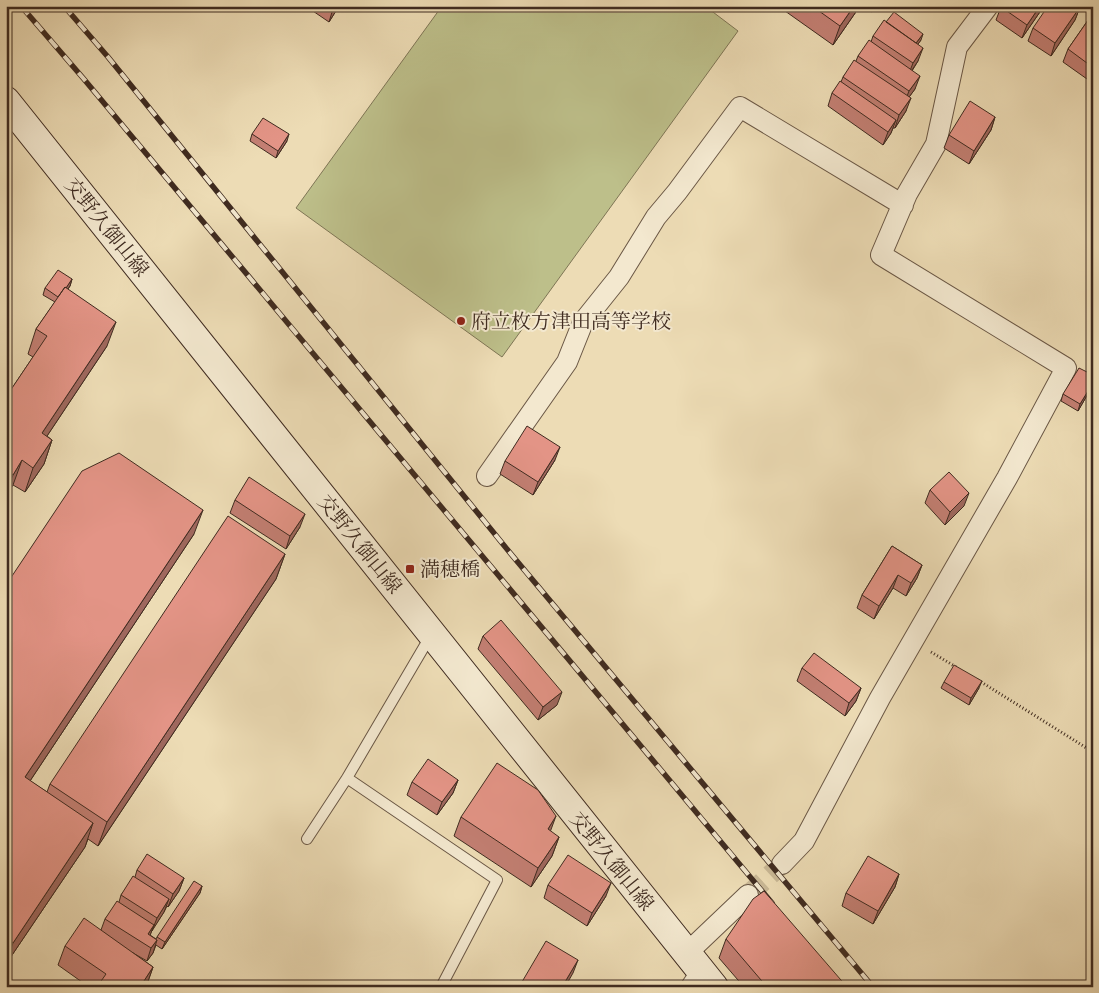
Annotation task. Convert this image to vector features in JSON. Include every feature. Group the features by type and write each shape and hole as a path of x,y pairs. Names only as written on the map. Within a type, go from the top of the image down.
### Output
{"main road":[{"name":"交野久御山線","path":"6,101 432,635 696,974"}],"street":[{"path":"782,864 804,841 880,698 1007,478 1066,368 881,255 903,205 936,144 957,47 988,6"},
{"path":"487,476 567,362 583,322 618,277 656,217 677,192 740,107 903,205"},
{"path":"696,974 748,896"}],"lane":[{"path":"307,839 347,778 432,635"},
{"path":"347,778 497,880 440,987"}],"path":[{"path":"913,642 962,671"},
{"path":"970,676 1093,752"}],"green space":[{"path":"442,6 705,6 738,31 502,357 296,208"}],"building":[{"path":"812,6 854,6 840,26"},
{"path":"1002,6 1040,6 1027,25"},
{"path":"1048,6 1080,7 1055,43 1033,28"},
{"path":"894,12 923,34 916,43 886,22"},
{"path":"1093,13 1093,64 1091,66 1068,49"},
{"path":"884,20 923,48 913,63 873,36"},
{"path":"869,40 920,76 909,91 858,56"},
{"path":"854,60 911,98 899,115 843,77"},
{"path":"840,81 896,120 888,132 832,93"},
{"path":"970,101 995,117 974,151 949,135"},
{"path":"263,118 289,134 278,151 252,134"},
{"path":"58,270 72,279 58,297 45,288"},
{"path":"65,287 116,322 42,433 52,440 33,468 22,460 13,475 6,470 6,397 47,336 36,329"},
{"path":"1079,368 1093,375 1093,383 1080,404 1063,394"},
{"path":"527,426 560,447 538,482 505,461"},
{"path":"119,453 203,510 25,777 93,823 13,943 6,939 6,585 82,471"},
{"path":"949,472 969,493 950,512 930,490"},
{"path":"249,477 305,514 290,536 235,500"},
{"path":"228,516 285,554 107,822 50,784"},
{"path":"892,546 922,565 911,583 898,575 879,606 862,595"},
{"path":"501,620 562,692 543,707 483,636"},
{"path":"814,653 861,688 849,703 802,668"},
{"path":"954,665 982,681 971,698 944,682"},
{"path":"428,759 458,780 442,802 412,782"},
{"path":"497,763 538,790 556,816 548,829 559,837 538,868 461,817"},
{"path":"147,854 184,878 173,894 137,870"},
{"path":"568,855 611,883 592,913 548,885"},
{"path":"868,856 899,874 878,911 846,893"},
{"path":"133,876 169,899 157,918 121,895"},
{"path":"194,881 202,886 165,942 157,937"},
{"path":"764,891 847,987 767,987 726,939 753,899"},
{"path":"117,901 154,925 148,934 157,940 151,948 105,919"},
{"path":"84,918 153,967 140,987 97,987 106,974 65,946"},
{"path":"546,941 578,960 562,987 519,987"}],"tunnel":[{"path":"748,895 782,864"}],"railway":[{"path":"21,6 772,903"},
{"path":"64,6 108,57 511,554 873,987"}],"place":[{"name":"府立枚方津田高等学校","path":"461,321"},
{"name":"満穂橋","path":"410,569"}]}
